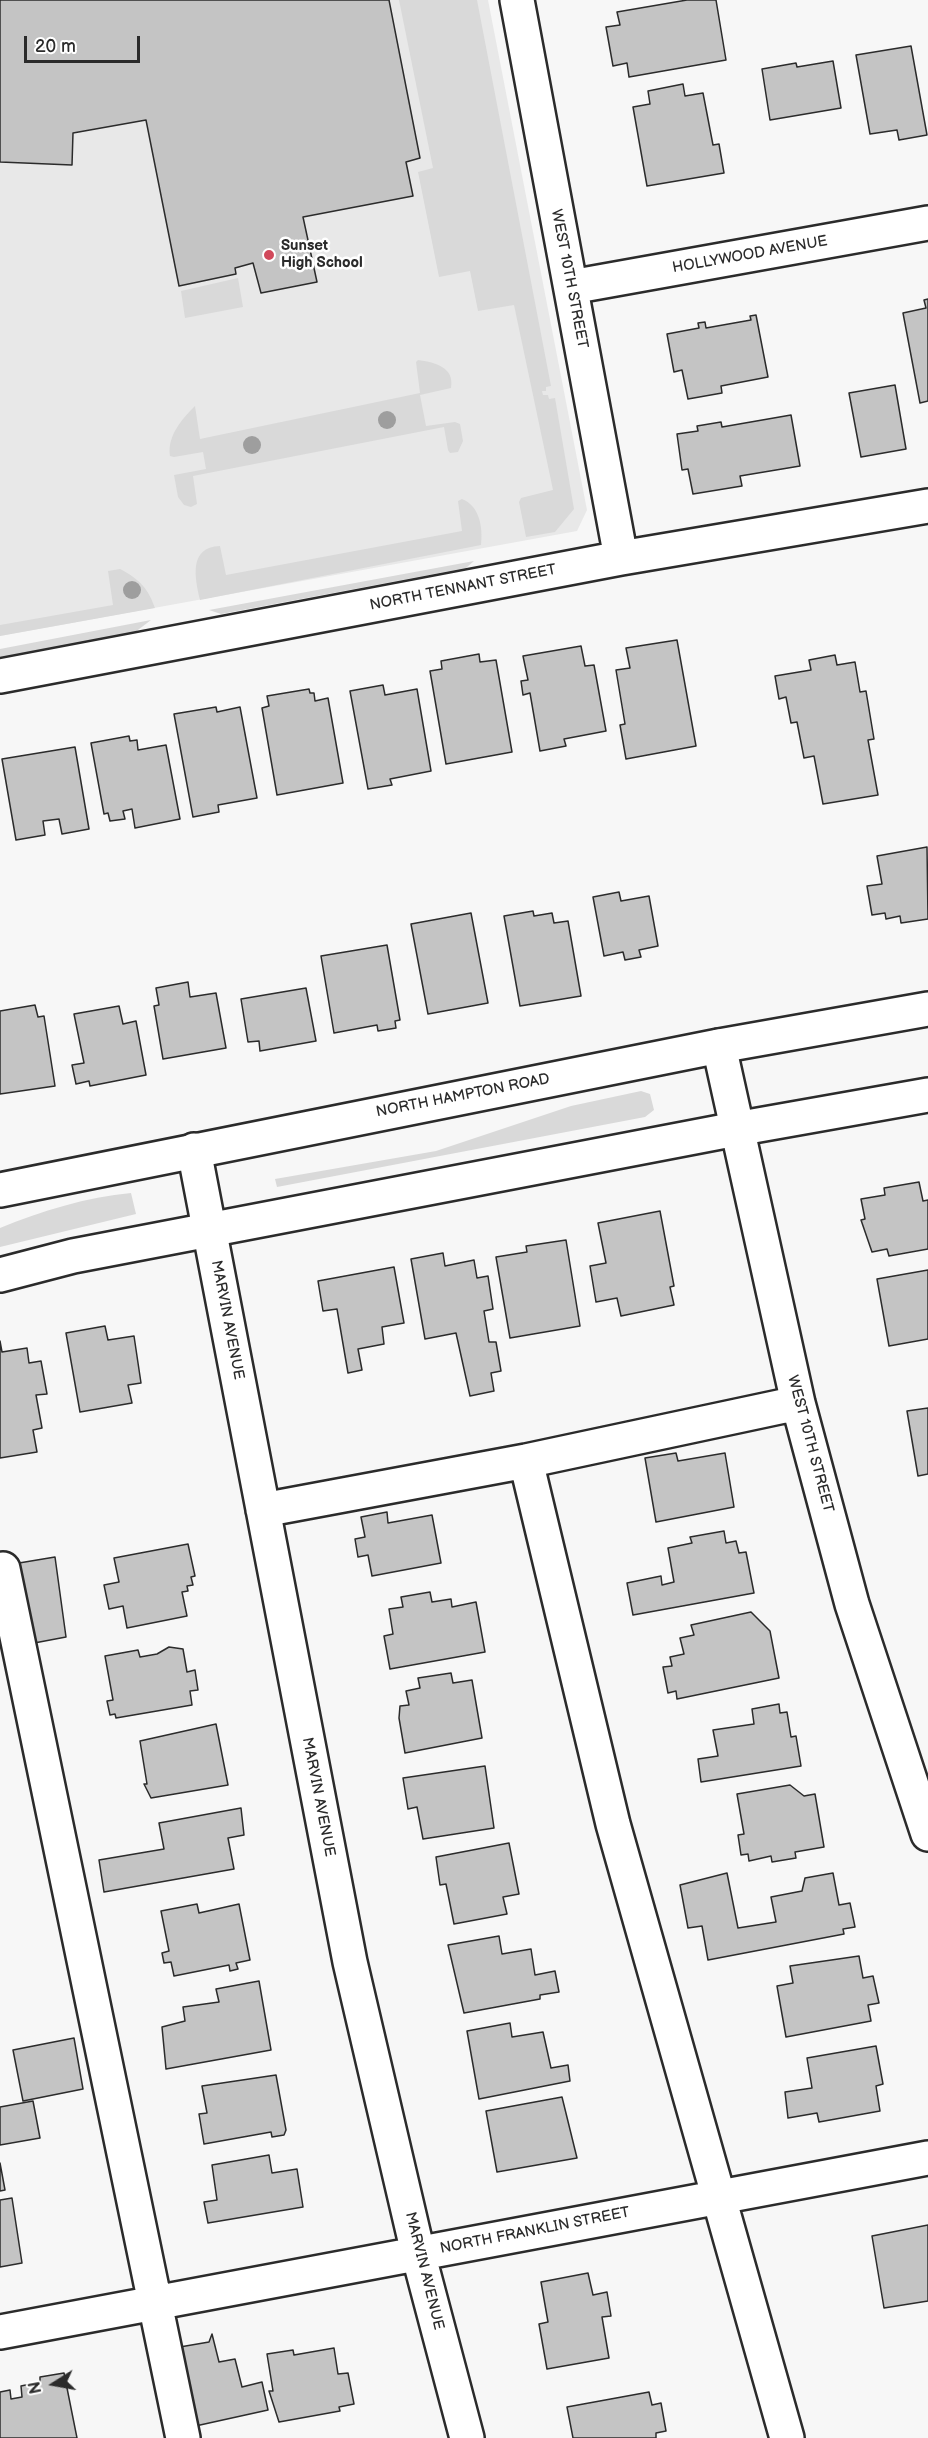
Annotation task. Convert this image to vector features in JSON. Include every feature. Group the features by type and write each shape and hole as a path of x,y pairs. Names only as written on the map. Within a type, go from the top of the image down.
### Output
{"street":[{"name":"WEST 10TH STREET","path":"517,0 621,558"},
{"name":"HOLLYWOOD AVENUE","path":"571,287 928,223"},
{"name":"NORTH TENNANT STREET","path":"0,676 621,558 928,506"},
{"name":"NORTH HAMPTON ROAD","path":"0,1190 719,1046 928,1009"},
{"name":"WEST 10TH STREET","path":"719,1046 798,1403 852,1604 928,1834"},
{"path":"0,1275 73,1256 736,1129 928,1095"},
{"name":"MARVIN AVENUE","path":"195,1150 350,1962 418,2253 467,2438"},
{"path":"263,1510 526,1461 798,1403"},
{"path":"526,1461 613,1824 787,2438"},
{"path":"3,1569 183,2438"},
{"name":"NORTH FRANKLIN STREET","path":"0,2332 928,2158"}],"shaded area":[{"name":"Sunset High School","path":"0,0 488,0 587,510 577,531 0,636"},
{"path":"399,0 477,0 551,386 546,387 546,391 542,391 543,395 548,395 549,399 555,398 574,509 555,532 526,537 519,502 521,498 553,490 514,305 478,311 470,271 439,277 418,172 433,168"},
{"path":"238,278 243,307 185,318 181,291"},
{"path":"418,360 437,364 447,370 450,375 451,388 420,395 426,426 455,422 460,424 463,441 458,452 450,453 448,450 444,427 193,476 197,504 191,507 184,505 178,497 174,475 206,469 203,452 170,456 173,435 195,406 200,439 420,393 416,362"},
{"path":"462,499 473,507 479,518 481,545 200,600 196,566 198,558 210,548 220,546 226,575 462,531 458,501"},
{"path":"474,561 466,568 221,614 209,610"},
{"path":"120,569 142,585 155,608 0,636 0,625 113,605 108,571"},
{"path":"151,620 134,633 0,659 0,649"},
{"path":"641,1091 650,1094 654,1110 645,1117 277,1187 275,1179 436,1151 571,1106"},
{"path":"131,1193 136,1214 0,1247 0,1228 64,1206"}],"building":[{"path":"0,0 389,0 420,158 406,162 413,196 303,217 317,282 261,293 253,263 235,268 236,274 179,286 146,120 73,133 72,165 0,162"},
{"path":"687,0 716,0 726,60 629,77 627,63 613,66 606,27 620,25 617,12"},
{"path":"911,46 927,135 899,140 897,130 870,134 856,55"},
{"path":"833,61 841,108 770,120 762,69 796,63 797,67"},
{"path":"683,84 685,96 703,93 713,145 719,144 724,173 647,186 633,107 650,104 648,91"},
{"path":"928,299 928,401 920,403 903,313 926,308 924,300"},
{"path":"756,315 768,377 721,386 722,393 688,399 682,370 674,372 667,334 699,328 698,323 705,322 706,328 751,320 750,316"},
{"path":"895,385 906,449 861,457 849,393"},
{"path":"791,415 800,466 740,476 742,486 693,494 688,469 682,470 677,434 698,431 697,426 721,422 722,427"},
{"path":"677,640 696,746 626,759 620,725 625,724 616,670 630,668 626,648"},
{"path":"581,646 585,666 594,665 606,731 564,739 566,746 540,751 530,693 523,695 521,681 528,680 523,656"},
{"path":"479,654 480,662 496,660 512,752 446,764 430,671 442,669 441,661"},
{"path":"835,655 837,665 855,662 860,692 866,691 874,739 868,740 878,795 823,804 814,756 804,758 797,722 791,723 786,697 779,699 775,676 811,670 809,660"},
{"path":"383,685 385,695 417,689 431,771 390,779 392,785 368,789 350,691"},
{"path":"309,689 310,693 314,693 315,701 328,698 343,783 277,795 262,708 269,706 267,696"},
{"path":"216,707 217,712 240,707 257,798 218,805 219,812 193,817 174,714"},
{"path":"129,736 130,741 137,740 138,750 166,745 180,819 135,828 132,809 123,811 125,819 110,821 108,813 104,814 91,743"},
{"path":"75,747 89,829 62,834 59,819 43,821 45,835 16,840 2,759"},
{"path":"927,847 928,919 901,923 900,916 886,919 885,913 872,915 867,886 882,884 877,856"},
{"path":"619,892 621,901 649,896 658,946 639,950 641,957 625,960 623,952 604,956 593,897"},
{"path":"533,911 534,916 552,913 554,923 568,921 581,996 520,1006 504,916"},
{"path":"471,913 488,1003 428,1014 411,924"},
{"path":"387,945 400,1020 395,1021 396,1028 378,1031 377,1025 334,1033 321,956"},
{"path":"188,982 190,997 216,993 226,1048 163,1059 154,1006 159,1005 156,988"},
{"path":"306,988 316,1041 260,1051 259,1041 248,1042 241,999"},
{"path":"35,1005 38,1017 44,1016 55,1086 0,1094 0,1011"},
{"path":"119,1006 123,1024 136,1021 146,1075 90,1086 89,1081 76,1084 72,1065 84,1063 74,1014"},
{"path":"919,1182 923,1201 928,1200 928,1249 889,1256 887,1249 872,1252 861,1220 865,1219 861,1199 885,1195 884,1188"},
{"path":"660,1211 674,1286 670,1287 674,1305 621,1316 617,1298 596,1302 590,1266 606,1263 598,1223"},
{"path":"566,1240 580,1326 510,1338 496,1257 527,1252 526,1246"},
{"path":"443,1253 445,1266 474,1260 477,1278 488,1276 493,1309 484,1311 489,1342 496,1342 501,1371 491,1373 494,1391 470,1396 456,1333 425,1339 411,1259"},
{"path":"394,1267 404,1323 382,1327 384,1344 358,1349 362,1370 348,1373 337,1309 323,1311 318,1281"},
{"path":"928,1270 928,1339 889,1346 877,1279"},
{"path":"105,1326 108,1340 134,1336 141,1383 128,1385 132,1403 80,1412 66,1333"},
{"path":"0,1341 2,1352 27,1348 29,1363 41,1361 47,1394 36,1395 42,1428 33,1430 37,1452 0,1458"},
{"path":"928,1408 928,1474 918,1476 907,1411"},
{"path":"676,1453 678,1461 725,1453 734,1507 656,1522 645,1458"},
{"path":"387,1512 388,1523 432,1515 441,1563 372,1576 368,1555 358,1557 355,1539 365,1537 361,1517"},
{"path":"724,1531 726,1543 736,1541 739,1553 746,1552 754,1593 633,1615 627,1583 661,1576 662,1585 674,1582 668,1548 692,1543 690,1537"},
{"path":"188,1544 195,1576 191,1577 193,1585 187,1586 188,1591 182,1592 187,1616 127,1628 123,1606 109,1609 104,1585 119,1582 114,1558"},
{"path":"55,1557 66,1637 29,1644 26,1603 19,1563"},
{"path":"430,1592 432,1602 451,1599 452,1607 476,1602 485,1652 390,1669 384,1636 393,1634 389,1609 403,1607 401,1597"},
{"path":"751,1612 770,1631 779,1678 677,1699 676,1691 668,1693 663,1667 672,1666 670,1657 684,1654 680,1638 694,1635 691,1625"},
{"path":"169,1647 183,1649 187,1672 195,1670 198,1690 190,1691 192,1705 116,1718 115,1714 110,1715 107,1701 113,1700 105,1656 138,1650 140,1657 157,1654"},
{"path":"451,1673 453,1683 472,1680 482,1738 405,1753 399,1718 400,1706 409,1705 406,1691 420,1688 418,1678"},
{"path":"779,1704 780,1713 787,1712 791,1737 796,1736 801,1766 701,1782 698,1759 718,1756 713,1730 754,1724 752,1709"},
{"path":"216,1724 228,1785 151,1798 144,1784 147,1784 140,1741"},
{"path":"485,1766 494,1828 423,1839 417,1807 408,1809 403,1778"},
{"path":"790,1785 804,1796 815,1794 824,1847 795,1852 796,1858 772,1862 771,1856 749,1861 748,1854 741,1855 738,1835 744,1834 737,1794"},
{"path":"241,1808 244,1835 228,1838 234,1869 104,1892 99,1860 164,1849 159,1823"},
{"path":"509,1843 519,1894 503,1897 507,1914 454,1924 446,1884 440,1885 436,1857"},
{"path":"727,1873 738,1928 776,1922 771,1897 802,1891 805,1878 833,1873 839,1905 850,1903 855,1927 843,1929 844,1934 708,1960 702,1926 688,1928 680,1885"},
{"path":"197,1904 199,1913 239,1904 250,1960 236,1963 238,1969 230,1971 229,1965 174,1976 171,1962 164,1963 162,1953 169,1951 161,1911"},
{"path":"499,1936 502,1954 531,1949 535,1975 555,1971 559,1992 540,1995 540,1999 464,2013 448,1945"},
{"path":"859,1956 863,1978 873,1976 879,2003 868,2005 871,2021 786,2037 777,1986 793,1983 790,1966"},
{"path":"259,1981 271,2050 166,2069 162,2027 185,2021 183,2007 219,2002 216,1989"},
{"path":"510,2023 512,2037 543,2032 551,2068 568,2065 570,2081 479,2099 467,2031"},
{"path":"74,2038 83,2089 23,2101 13,2050"},
{"path":"876,2046 883,2084 876,2086 880,2111 819,2122 817,2113 788,2118 785,2092 812,2088 807,2058"},
{"path":"276,2075 286,2130 284,2135 272,2137 271,2132 204,2144 199,2114 207,2113 202,2086"},
{"path":"562,2097 577,2158 497,2172 486,2111"},
{"path":"33,2101 40,2138 0,2145 0,2107"},
{"path":"269,2155 272,2173 297,2169 303,2207 208,2223 204,2202 217,2200 212,2165"},
{"path":"0,2163 5,2190 0,2191"},
{"path":"12,2198 22,2263 0,2267 0,2200"},
{"path":"928,2225 928,2301 884,2308 872,2236"},
{"path":"588,2273 593,2295 607,2292 611,2316 602,2317 609,2358 547,2369 539,2324 548,2322 541,2282"},
{"path":"212,2334 219,2362 235,2359 242,2387 262,2382 268,2410 191,2427 174,2348 209,2342"},
{"path":"334,2348 338,2374 348,2373 354,2404 339,2407 340,2411 279,2422 269,2391 273,2391 267,2354 293,2350 294,2355"},
{"path":"64,2373 77,2438 0,2438 0,2392 10,2390 11,2399 22,2397 21,2386 40,2382 40,2377"},
{"path":"649,2392 652,2405 661,2403 666,2431 656,2433 656,2438 573,2438 567,2407"}],"place":[{"name":"Sunset High School","path":"269,255"}]}
